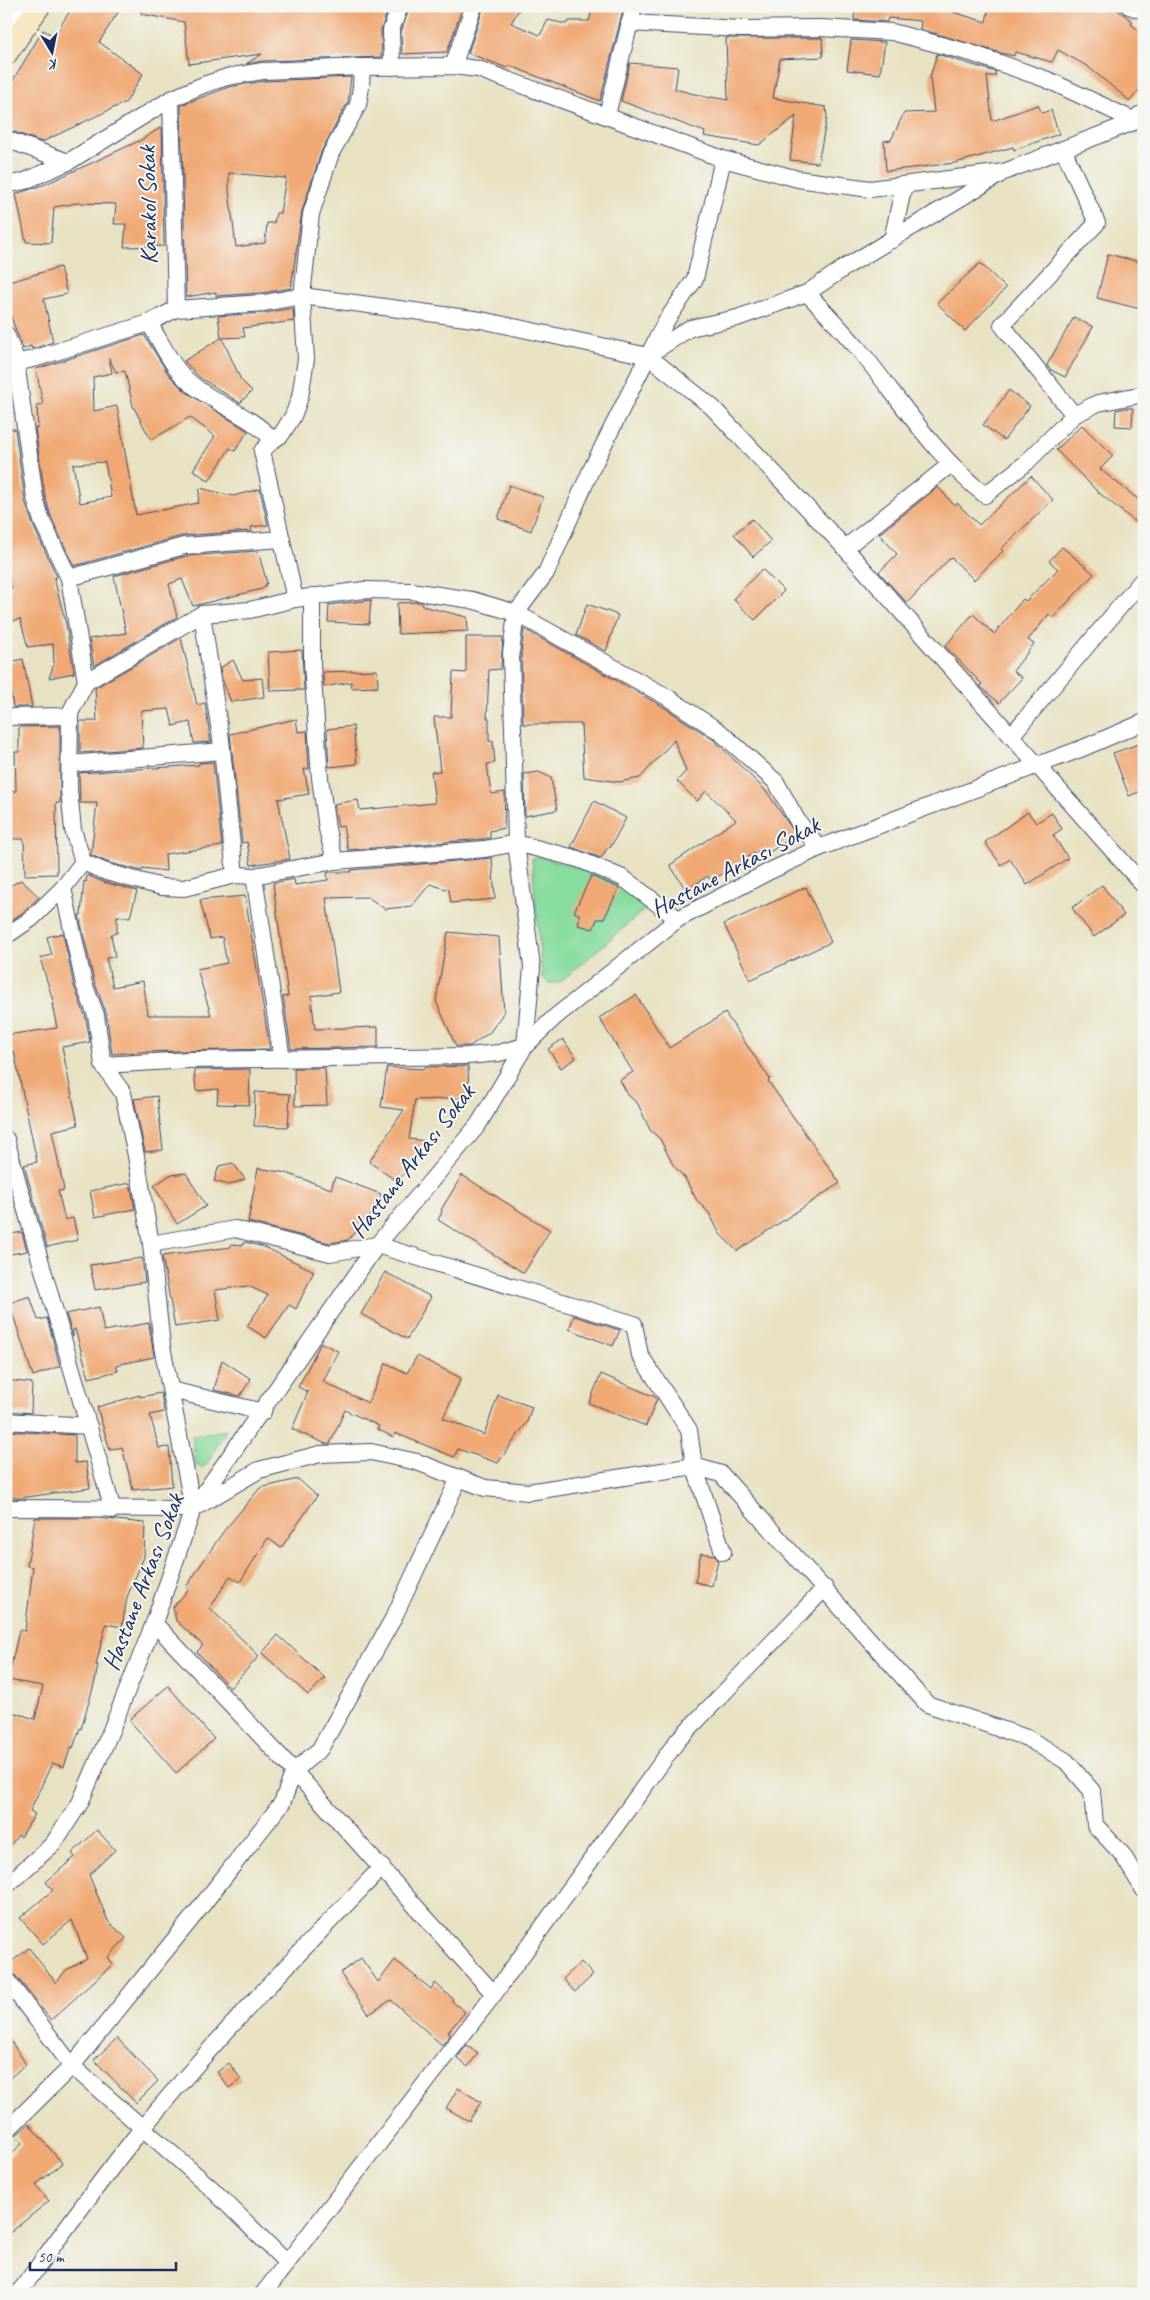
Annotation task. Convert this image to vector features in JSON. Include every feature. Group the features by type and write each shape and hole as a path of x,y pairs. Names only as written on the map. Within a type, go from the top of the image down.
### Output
{"street":[{"path":"6,28 22,6"},
{"path":"6,54 39,6"},
{"path":"392,66 391,30 400,6"},
{"path":"453,66 474,6"},
{"path":"607,115 634,6"},
{"path":"1129,6 1144,11"},
{"path":"629,23 741,29 822,28 892,32 971,53 1141,116"},
{"path":"6,185 25,180 68,162 171,99 203,85 263,71 392,66 453,66 478,69 723,159 798,179 832,185 870,189 1004,172"},
{"path":"335,860 327,829 320,778 312,664 303,597 282,540 262,451 281,435 293,416 304,380 306,352 302,296 311,214 332,153 358,105 362,67"},
{"name":"Karakol Sokak","path":"171,99 176,309"},
{"path":"648,356 690,328 738,318 807,293 847,266 1004,172 1141,116"},
{"path":"6,139 68,162"},
{"path":"1063,149 1097,223 1002,325 1074,415"},
{"path":"103,1065 188,1060 467,1056 499,1053 524,1046 532,967 516,843 511,653 516,613 546,572 591,470 648,356 666,321 695,279 723,159"},
{"path":"892,240 904,185"},
{"path":"807,293 860,351 927,438 965,480 985,495 1026,463 1074,415 1098,403 1144,394"},
{"path":"13,363 33,359 149,323 176,309 264,303 302,296 481,320 648,356 712,407 845,548 1144,886"},
{"path":"149,323 182,375 214,400 262,428 273,440"},
{"path":"6,334 13,363 35,498 42,521 69,578 86,682"},
{"path":"845,548 951,464"},
{"path":"69,578 184,546 282,540"},
{"path":"1011,736 1144,578"},
{"path":"678,919 623,878 578,859 516,843 485,849 335,860 254,876 235,875 184,888 162,887 106,872 83,862 73,830 69,790 70,711 86,682 202,614 250,610 303,597 364,590 411,591 472,600 516,613 667,697 720,732 776,782 797,820 819,848"},
{"path":"202,614 222,751 235,875"},
{"path":"6,717 70,716"},
{"name":"Hastane Arkası Sokak","path":"6,1886 53,1844 80,1803 154,1623 193,1509 377,1246 478,1125 524,1046 555,1017 678,919 819,848 1083,748 1144,722"},
{"path":"70,764 222,751"},
{"path":"6,936 31,919 63,888 83,862"},
{"path":"254,876 282,1059"},
{"path":"63,888 82,976 96,1015 103,1065 123,1093 151,1244 162,1346 193,1509"},
{"path":"6,1139 47,1287 61,1326 113,1510"},
{"path":"151,1244 235,1229 330,1253 377,1246 634,1324 640,1355 689,1430 694,1466 723,1552"},
{"path":"171,1390 262,1412"},
{"path":"6,1421 89,1426"},
{"path":"6,1508 193,1509 259,1470 320,1454 371,1452 417,1462 485,1488 528,1492 694,1466 721,1474 927,1704 1027,1738 1066,1762 1092,1791 1096,1825 1122,1854 1144,1890"},
{"path":"6,2131 72,2066 196,1914 282,1802 294,1771 320,1750 394,1617 459,1478"},
{"path":"262,2294 494,1994 678,1740 825,1588"},
{"path":"154,1623 382,1867 494,1994"},
{"path":"18,2294 82,2206 142,2129 278,1975 382,1867"},
{"path":"6,1979 72,2066 211,2188 287,2263"}],"green space":[{"path":"537,856 589,871 620,886 650,905 559,983 549,983 542,977 532,859"},
{"path":"226,1430 206,1465 201,1468 196,1465 192,1436"}],"building":[{"path":"73,6 122,6 99,42 143,74 126,102 42,142 6,129 6,92 43,30 54,36"},
{"path":"142,6 389,6 381,30 382,57 262,61 246,64 262,54 189,64 184,22 141,14"},
{"path":"410,6 463,6 447,52 402,54 401,32"},
{"path":"484,6 521,6 511,23 540,35 548,20 566,24 569,21 589,21 593,6 624,6 600,101 508,65 507,68 468,53"},
{"path":"855,6 933,6 986,22 989,6 1113,6 1133,22 1131,24 1144,35 1144,84 1130,101 1087,66 1058,50 1052,62 1015,52 1014,56 920,29 921,21 888,18 887,22 854,20"},
{"path":"726,38 822,38 823,57 780,59 773,98 826,107 827,117 818,163 790,160 796,116 759,145 704,136 705,132 621,101 630,63 678,67 675,89 710,98 728,100"},
{"path":"851,40 885,42 880,74 847,70"},
{"path":"937,54 996,72 995,76 987,76 992,121 1038,105 1042,113 1051,110 1059,134 1014,150 1013,147 955,163 886,171 884,141 891,140 904,113 934,112 930,77"},
{"path":"351,77 348,102 322,150 302,211 291,288 263,293 216,296 216,292 186,297 181,105 229,87 264,81","holes":["229,173 286,178 280,213 276,213 274,223 267,223 265,243 236,247 229,191"]},
{"path":"162,127 164,246 124,247 126,224 114,224 116,204 77,203 54,207 51,243 26,242 16,194 46,184 141,140"},
{"path":"1108,254 1144,263 1144,310 1097,298"},
{"path":"980,263 1006,288 965,331 937,303"},
{"path":"60,267 67,294 44,299 53,342 32,349 31,346 23,349 6,304 6,283"},
{"path":"293,308 294,321 243,328 245,337 222,338 241,380 252,391 240,403 199,377 184,361 221,338 218,316 265,313"},
{"path":"1074,317 1093,327 1065,377 1051,370 1047,365"},
{"path":"144,335 169,375 186,392 248,431 235,451 230,448 209,481 193,470 215,436 190,417 151,440 133,406 125,371 116,372 109,358 112,373 93,377 94,411 117,406 136,515 198,503 200,488 233,496 260,489 268,525 251,527 252,531 182,536 74,566 51,517 45,496 35,428 38,428 37,405 43,404 36,369","holes":["105,462 111,497 80,503 73,464"]},
{"path":"1009,390 1030,406 1004,440 983,425"},
{"path":"1133,408 1132,427 1115,426 1116,410"},
{"path":"1082,425 1113,456 1100,469 1144,504 1144,529 1098,492 1056,450"},
{"path":"6,429 15,429 25,501 33,525 57,577 54,578 66,624 74,673 49,678 54,664 53,644 28,647 20,619 6,623 6,590 12,589 6,567"},
{"path":"1031,476 1053,500 1001,549 1003,551 974,580 951,557 907,603 879,572 897,554 879,534 938,487 955,506 957,503 979,525"},
{"path":"509,485 543,497 531,531 498,519"},
{"path":"752,519 771,541 753,557 734,534"},
{"path":"1062,547 1094,574 1053,618 1049,614 1028,640 1034,644 1013,671 1022,678 999,703 980,686 982,684 945,646 973,614 994,634 1023,599 1026,601 1058,569 1049,561"},
{"path":"258,551 267,583 262,589 193,606 182,579 169,584 177,617 94,666 89,639 126,633 114,576 186,556"},
{"path":"762,569 784,591 755,620 733,599"},
{"path":"371,600 369,624 328,622 329,605"},
{"path":"420,602 422,606 467,617 468,631 398,634 397,603"},
{"path":"587,604 618,615 606,651 576,635"},
{"path":"524,629 662,706 714,740 767,792 796,835 765,855 761,849 711,881 708,876 686,890 670,865 736,820 706,791 697,801 677,781 686,771 674,740 640,778 619,782 584,777 581,724 523,724 521,653"},
{"path":"466,637 503,637 501,669 489,670 487,718 489,718 489,741 493,741 495,763 487,764 491,794 505,792 504,828 490,831 490,838 484,839 348,850 343,826 338,827 334,804 358,800 360,810 435,803 431,772 440,771 434,717 451,717 453,672 466,673"},
{"path":"181,638 197,705 205,703 211,742 194,743 190,722 173,726 169,709 141,711 143,748 80,753 80,721 97,721 95,688"},
{"path":"302,650 304,690 270,691 268,652"},
{"path":"23,659 32,707 13,707 6,663"},
{"path":"233,660 243,680 262,678 264,697 231,702 220,668"},
{"path":"377,670 378,687 352,688 351,682 324,687 323,672"},
{"path":"296,719 298,732 307,731 309,769 304,769 309,794 278,799 290,859 251,865 247,842 242,843 230,734"},
{"path":"60,726 60,803 56,803 57,874 25,875 24,839 6,839 6,791 16,791 15,752 19,752 19,727"},
{"path":"353,726 357,764 329,767 327,729"},
{"path":"1144,742 1144,790 1129,796 1113,753"},
{"path":"213,762 222,846 165,854 166,871 143,868 142,871 109,863 91,855 97,803 80,803 79,773 199,765 199,763"},
{"path":"539,772 551,778 557,810 525,816 524,774"},
{"path":"594,801 626,818 610,848 608,847 601,858 571,847"},
{"path":"1028,812 1036,823 1052,813 1062,829 1053,835 1068,858 1027,885 1010,859 1001,865 985,842"},
{"path":"492,858 495,899 451,903 449,890 430,884 412,906 385,909 368,897 326,898 339,992 311,996 315,1029 378,1027 378,1047 291,1049 283,997 288,996 273,883 294,879 295,885 328,880 327,873 330,872 351,872 351,870"},
{"path":"87,875 103,882 137,891 130,917 117,916 117,933 111,934 115,957 106,958 113,987 143,981 148,1015 211,1015 197,969 227,963 222,937 210,939 200,900 245,896 270,1049 112,1054 106,1013 94,981 79,915 81,915 84,881 86,882"},
{"path":"591,876 619,888 604,919 597,919 593,929 578,925 580,915 574,912"},
{"path":"21,880 39,897 25,911 6,924 6,888"},
{"path":"1102,885 1124,915 1094,937 1072,908"},
{"path":"806,887 831,942 750,980 724,924"},
{"path":"448,932 499,937 504,1012 490,1032 470,1046 456,1046 436,1001"},
{"path":"63,933 74,986 86,1018 90,1042 62,1047 78,1125 52,1131 64,1190 58,1191 65,1220 73,1218 78,1240 47,1247 24,1165 37,1162 14,1051 6,1052 6,1035 57,1028 52,1004 54,1004 40,958 52,955 47,937"},
{"path":"636,995 669,1048 725,1013 770,1079 768,1081 840,1183 737,1251 720,1234 709,1213 696,1199 685,1178 673,1165 660,1139 650,1130 638,1104 628,1095 620,1080 633,1072 599,1018"},
{"path":"563,1039 576,1058 561,1068 548,1049"},
{"path":"468,1066 469,1098 415,1100 409,1139 425,1141 398,1182 369,1162 404,1110 381,1107 387,1067 424,1069 425,1067"},
{"path":"294,1068 325,1068 327,1105 295,1106"},
{"path":"250,1069 249,1105 217,1104 218,1089 196,1091 194,1070"},
{"path":"255,1092 290,1094 288,1127 254,1126"},
{"path":"157,1096 163,1150 145,1152 134,1099"},
{"path":"233,1163 245,1179 229,1185 214,1181 219,1166"},
{"path":"258,1168 286,1173 331,1189 335,1177 381,1194 380,1206 348,1240 330,1243 248,1222"},
{"path":"186,1173 206,1206 177,1224 154,1186 170,1175"},
{"path":"462,1175 550,1230 524,1273 438,1220 442,1212 441,1210"},
{"path":"130,1183 135,1209 95,1217 90,1191"},
{"path":"22,1232 27,1251 6,1255 6,1235"},
{"path":"245,1242 264,1247 314,1271 296,1309 289,1305 266,1338 247,1326 268,1295 248,1286 215,1290 220,1320 175,1327 162,1256 231,1247 231,1244 244,1245"},
{"path":"142,1258 145,1282 95,1290 90,1265"},
{"path":"385,1272 431,1297 407,1339 361,1314"},
{"path":"30,1296 38,1320 47,1318 60,1366 33,1376 9,1303"},
{"path":"99,1307 104,1331 149,1323 154,1357 116,1365 118,1371 89,1378 75,1329 73,1330 73,1337 66,1314"},
{"path":"574,1316 620,1330 613,1346 569,1329"},
{"path":"321,1343 338,1351 323,1382 368,1403 386,1363 407,1373 417,1356 461,1378 443,1418 484,1435 498,1395 532,1407 527,1422 498,1463 458,1449 454,1457 395,1433 393,1437 377,1429 379,1426 345,1410 330,1444 326,1444 292,1429 308,1392 298,1387"},
{"path":"222,1360 251,1379 240,1396 214,1390"},
{"path":"601,1374 657,1399 646,1426 589,1403"},
{"path":"6,1380 32,1383 31,1413 6,1411"},
{"path":"161,1393 164,1412 150,1415 159,1448 169,1447 172,1486 133,1490 122,1447 110,1450 97,1407 140,1395 140,1397"},
{"path":"6,1431 75,1435 75,1463 86,1462 90,1488 20,1498 6,1498"},
{"path":"298,1479 317,1496 281,1548 268,1538 240,1582 230,1576 210,1608 259,1656 230,1688 197,1652 203,1645 176,1621 173,1607 189,1589 186,1587 223,1532 260,1488"},
{"path":"35,1518 97,1518 145,1523 144,1557 127,1597 122,1627 106,1624 96,1665 98,1665 95,1681 81,1729 73,1748 71,1747 64,1767 52,1763 30,1811 35,1814 21,1837 18,1835 6,1852 6,1720 9,1711 35,1719 43,1686 8,1680 19,1630 25,1631 33,1567 27,1566"},
{"path":"701,1553 714,1555 718,1560 712,1586 695,1582"},
{"path":"278,1635 325,1678 308,1695 262,1653"},
{"path":"168,1686 214,1739 176,1773 129,1720"},
{"path":"97,1830 115,1850 89,1875 108,1921 126,1938 108,1957 113,1964 51,2020 7,1965 29,1948 56,1983 66,1970 87,1959 72,1920 43,1944 20,1918 53,1890 46,1882 75,1857 72,1853"},
{"path":"361,1958 378,1982 395,1960 431,1989 435,1983 453,1999 452,2001 465,2012 448,2032 451,2034 442,2045 391,2000 369,2014 340,1973"},
{"path":"581,1962 593,1975 575,1992 563,1979"},
{"path":"6,2034 26,2064 6,2081"},
{"path":"117,2038 158,2081 136,2103 94,2060"},
{"path":"467,2045 478,2053 468,2067 457,2058"},
{"path":"229,2063 241,2079 229,2088 217,2072"},
{"path":"458,2088 481,2102 469,2121 446,2108"},
{"path":"29,2124 62,2163 36,2185 49,2201 6,2236 6,2160 22,2143 16,2135"}]}
